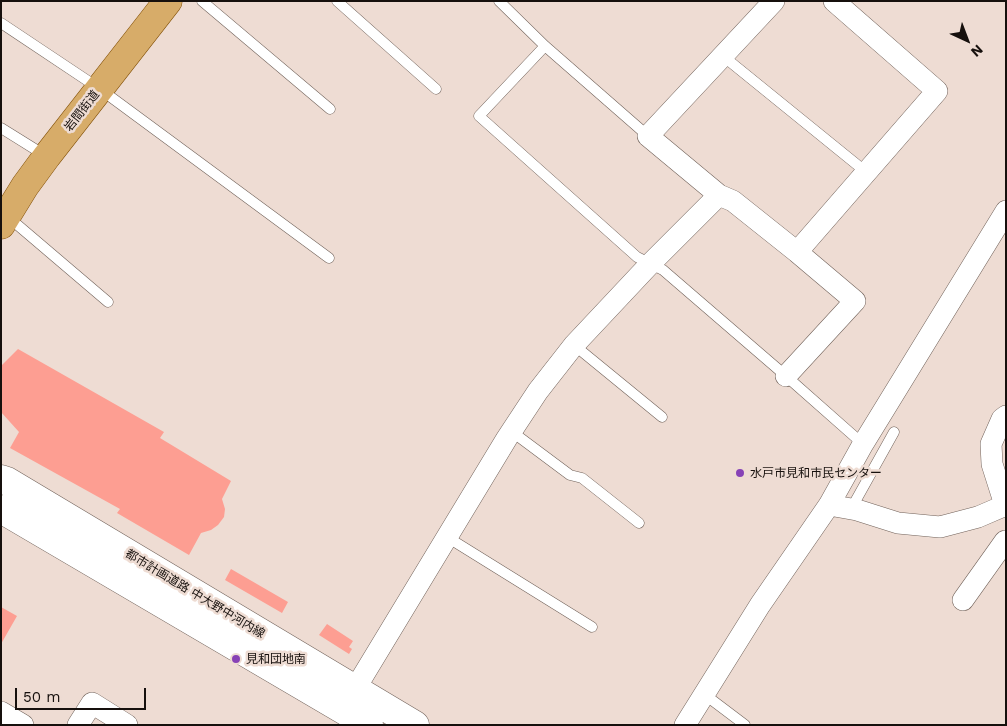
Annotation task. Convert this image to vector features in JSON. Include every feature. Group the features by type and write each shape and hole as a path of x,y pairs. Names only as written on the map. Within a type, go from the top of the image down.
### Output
{"main road":[{"name":"岩間街道","path":"4,220 25,186 47,156 168,1"}],"street":[{"path":"774,1 648,136 719,195 733,201 797,252 855,301 786,376"},
{"path":"797,252 937,91 834,1"},
{"path":"354,689 511,431 538,391 574,345 651,263 719,195"},
{"path":"685,725 760,605 829,505 863,444 1006,211"},
{"path":"829,505 851,509 898,523 940,527 978,517 1006,505 992,464 991,444 1002,419 1006,416"},
{"name":"都市計画道路 中大野中河内線","path":"1,479 415,725"},
{"name":"都市計画道路 中大野中河内線","path":"1,509 369,725"},
{"path":"963,600 1006,541 978,517"},
{"path":"78,725 92,703 127,725"},
{"path":"1,712 23,725"}],"lane":[{"path":"202,1 330,109"},
{"path":"337,1 436,89"},
{"path":"499,1 545,46 648,136"},
{"path":"1,23 100,89 329,258"},
{"path":"545,46 479,116 638,257 662,270 863,444"},
{"path":"723,56 866,172"},
{"path":"1,128 47,156"},
{"path":"4,220 108,302"},
{"path":"574,345 662,417"},
{"path":"511,431 570,475 582,478 639,523"},
{"path":"851,509 894,432"},
{"path":"447,537 592,628"},
{"path":"704,694 745,725"}],"building":[{"path":"18,349 164,432 160,438 231,481 222,499 225,509 224,517 211,530 201,533 189,555 117,513 120,509 10,448 19,432 1,412 1,366"},
{"path":"231,569 288,602 282,613 225,580"},
{"path":"1,607 17,616 1,644"},
{"path":"327,624 353,641 349,647 352,649 349,654 319,635"}],"place":[{"name":"水戸市見和市民センター","path":"740,473"},
{"name":"見和団地南","path":"236,659"}]}
